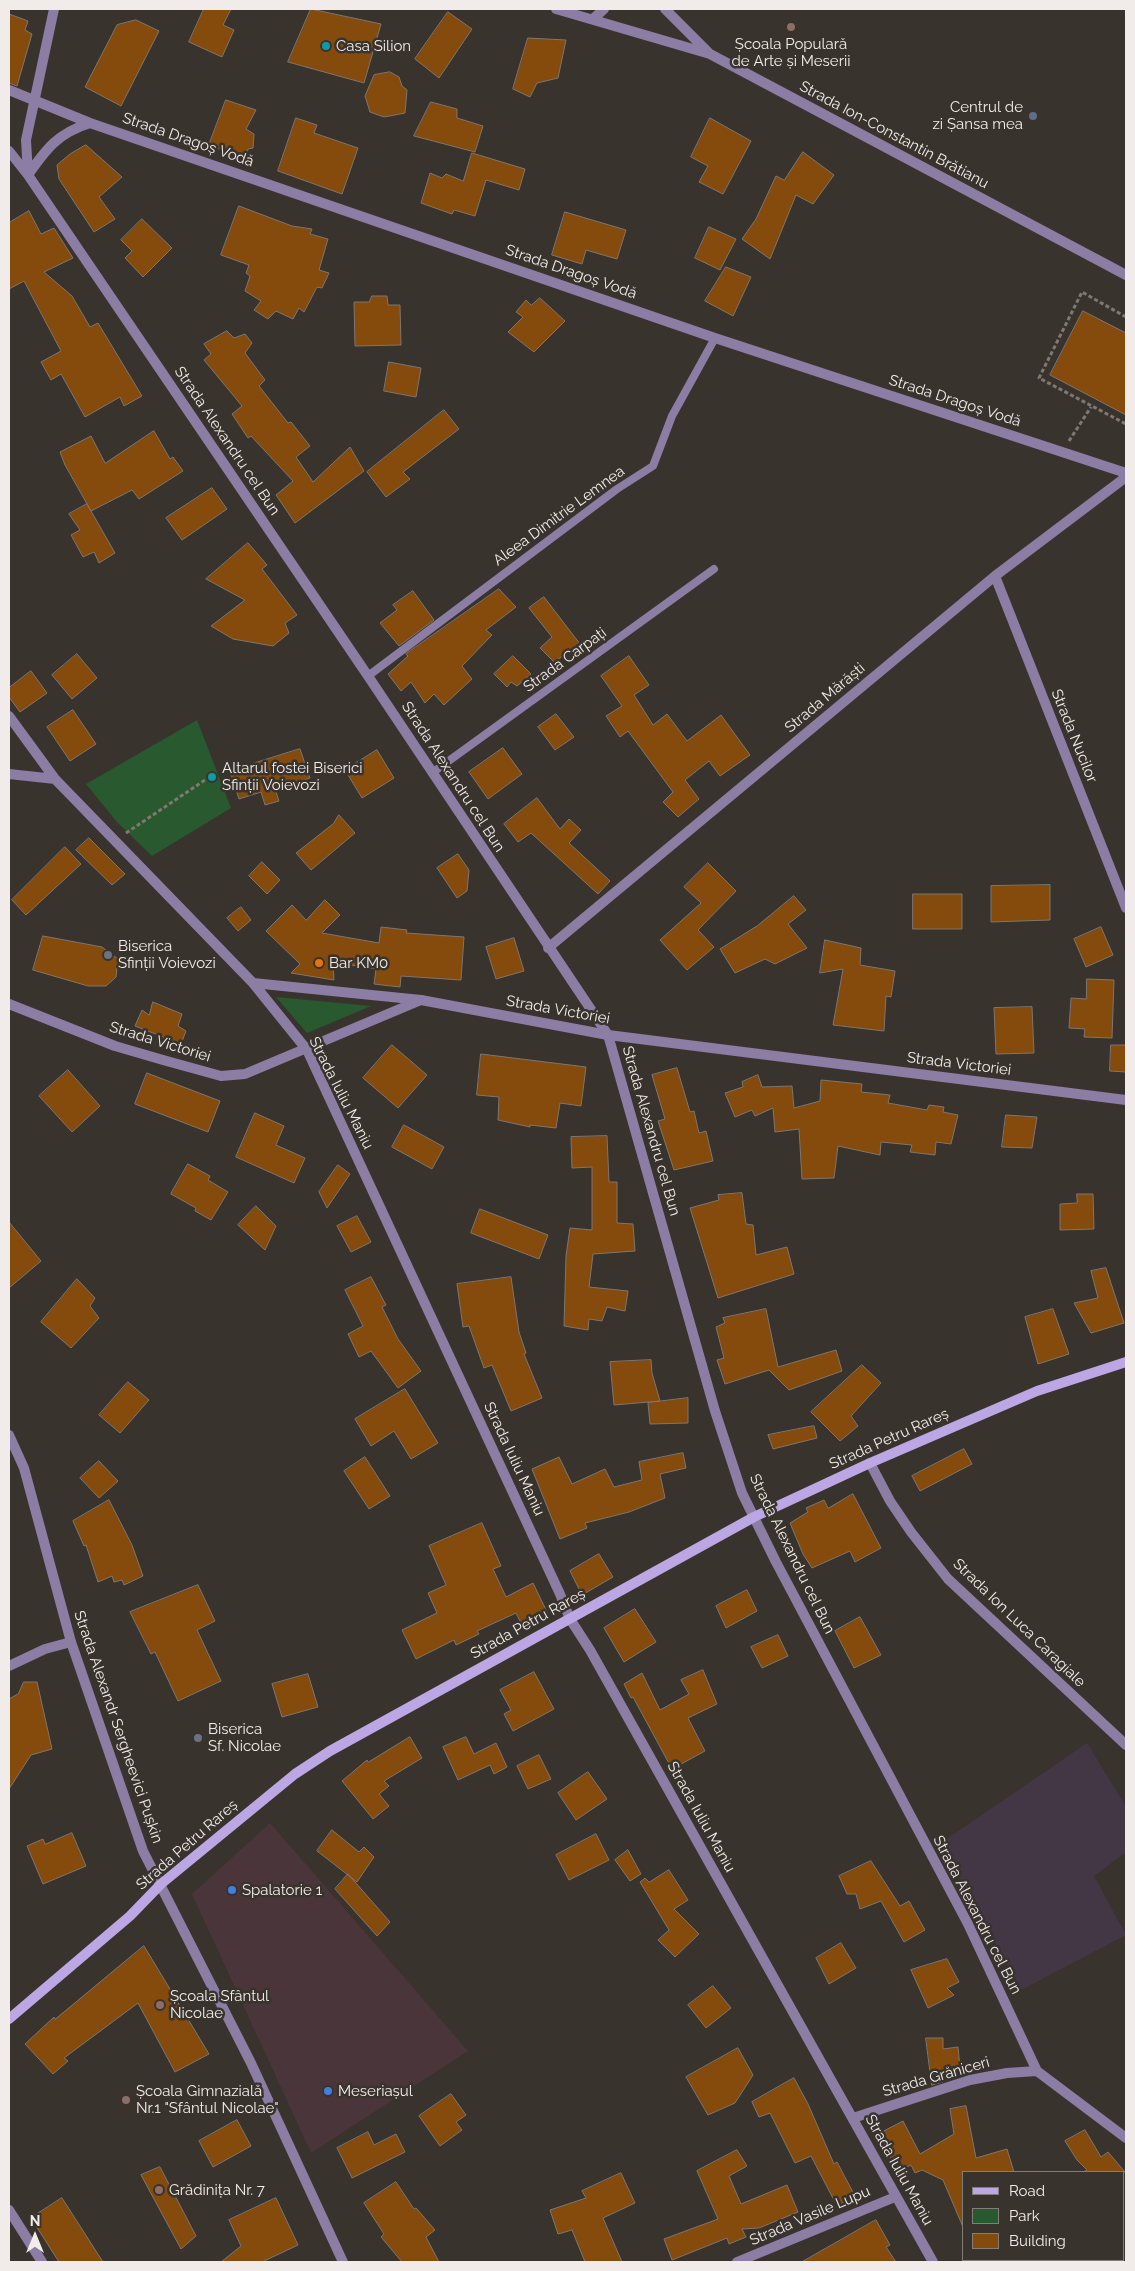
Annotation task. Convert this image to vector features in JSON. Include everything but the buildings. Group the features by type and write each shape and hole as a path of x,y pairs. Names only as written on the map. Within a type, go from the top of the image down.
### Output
{"main road":[{"name":"Strada Petru Rareș","path":"9,2019 130,1916 161,1884 296,1774 330,1751 754,1517 870,1463 1037,1391 1126,1362"}],"street":[{"path":"28,175 26,140 54,9"},
{"name":"Strada Ion-Constantin Brătianu","path":"556,9 710,54 1126,275"},
{"path":"593,19 604,9"},
{"path":"665,9 710,54"},
{"name":"Strada Dragoș Vodă","path":"9,90 90,123 716,338 1062,452 1126,475"},
{"path":"28,175 46,148 67,132 90,123"},
{"name":"Strada Alexandru cel Bun","path":"9,151 28,175 368,676 548,948 608,1035 715,1411 742,1493 968,1924 1037,2071"},
{"name":"Strada Mărăști","path":"548,948 995,576 1126,475"},
{"name":"Strada Nucilor","path":"995,576 1124,893 1126,908"},
{"name":"Strada Iuliu Maniu","path":"9,716 55,779 253,983 307,1050 556,1585 570,1619 590,1650 933,2262"},
{"path":"9,774 55,779"},
{"path":"253,983 421,1000"},
{"name":"Strada Victoriei","path":"9,1004 115,1046 221,1076 245,1074 307,1050 421,1000 608,1035 1126,1100"},
{"name":"Strada Alexandr Sergheevici Pușkin","path":"9,1435 24,1468 71,1642 143,1851 161,1884 184,1935 251,2063 344,2262"},
{"name":"Strada Ion Luca Caragiale","path":"870,1463 890,1501 911,1532 948,1579 1126,1745"},
{"path":"9,1666 45,1649 71,1642"},
{"path":"1037,2071 1126,2138"},
{"name":"Strada Grăniceri","path":"853,2118 970,2080 1007,2073 1037,2071"},
{"name":"Strada Vasile Lupu","path":"737,2262 895,2197"},
{"path":"9,2210 42,2262"}],"lane":[{"name":"Aleea Dimitrie Lemnea","path":"368,676 618,489 653,466 672,416 716,338"},
{"name":"Strada Carpați","path":"432,773 714,569"}],"path":[{"path":"1126,318 1082,292 1039,378 1126,424"},
{"path":"1062,452 1091,407"},
{"path":"115,840 205,780"}],"shaded area":[{"path":"1087,1743 1126,1807 1126,1852 1094,1876 1126,1935 1021,1990 941,1843"},
{"path":"270,1823 468,2051 311,2153 192,1894"}],"green space":[{"path":"197,720 231,808 152,856 117,822 86,784"},
{"path":"276,997 371,1006 307,1033"}],"place":[{"name":"Școala Populară de Arte și Meserii","path":"791,27"},
{"name":"Casa Silion","path":"326,46"},
{"name":"Centrul de zi Șansa mea","path":"1033,116"},
{"name":"Altarul fostei Biserici Sfinții Voievozi","path":"212,777"},
{"name":"Biserica Sfinții Voievozi","path":"108,955"},
{"name":"Bar KM0","path":"319,963"},
{"name":"Biserica Sf. Nicolae","path":"198,1738"},
{"name":"Spalatorie 1","path":"232,1890"},
{"name":"Școala Sfântul Nicolae","path":"160,2005"},
{"name":"Meseriașul","path":"328,2091"},
{"name":"Școala Gimnazială Nr.1 \"Sfântul Nicolae\"","path":"126,2100"},
{"name":"Grădinița Nr. 7","path":"159,2190"}]}
